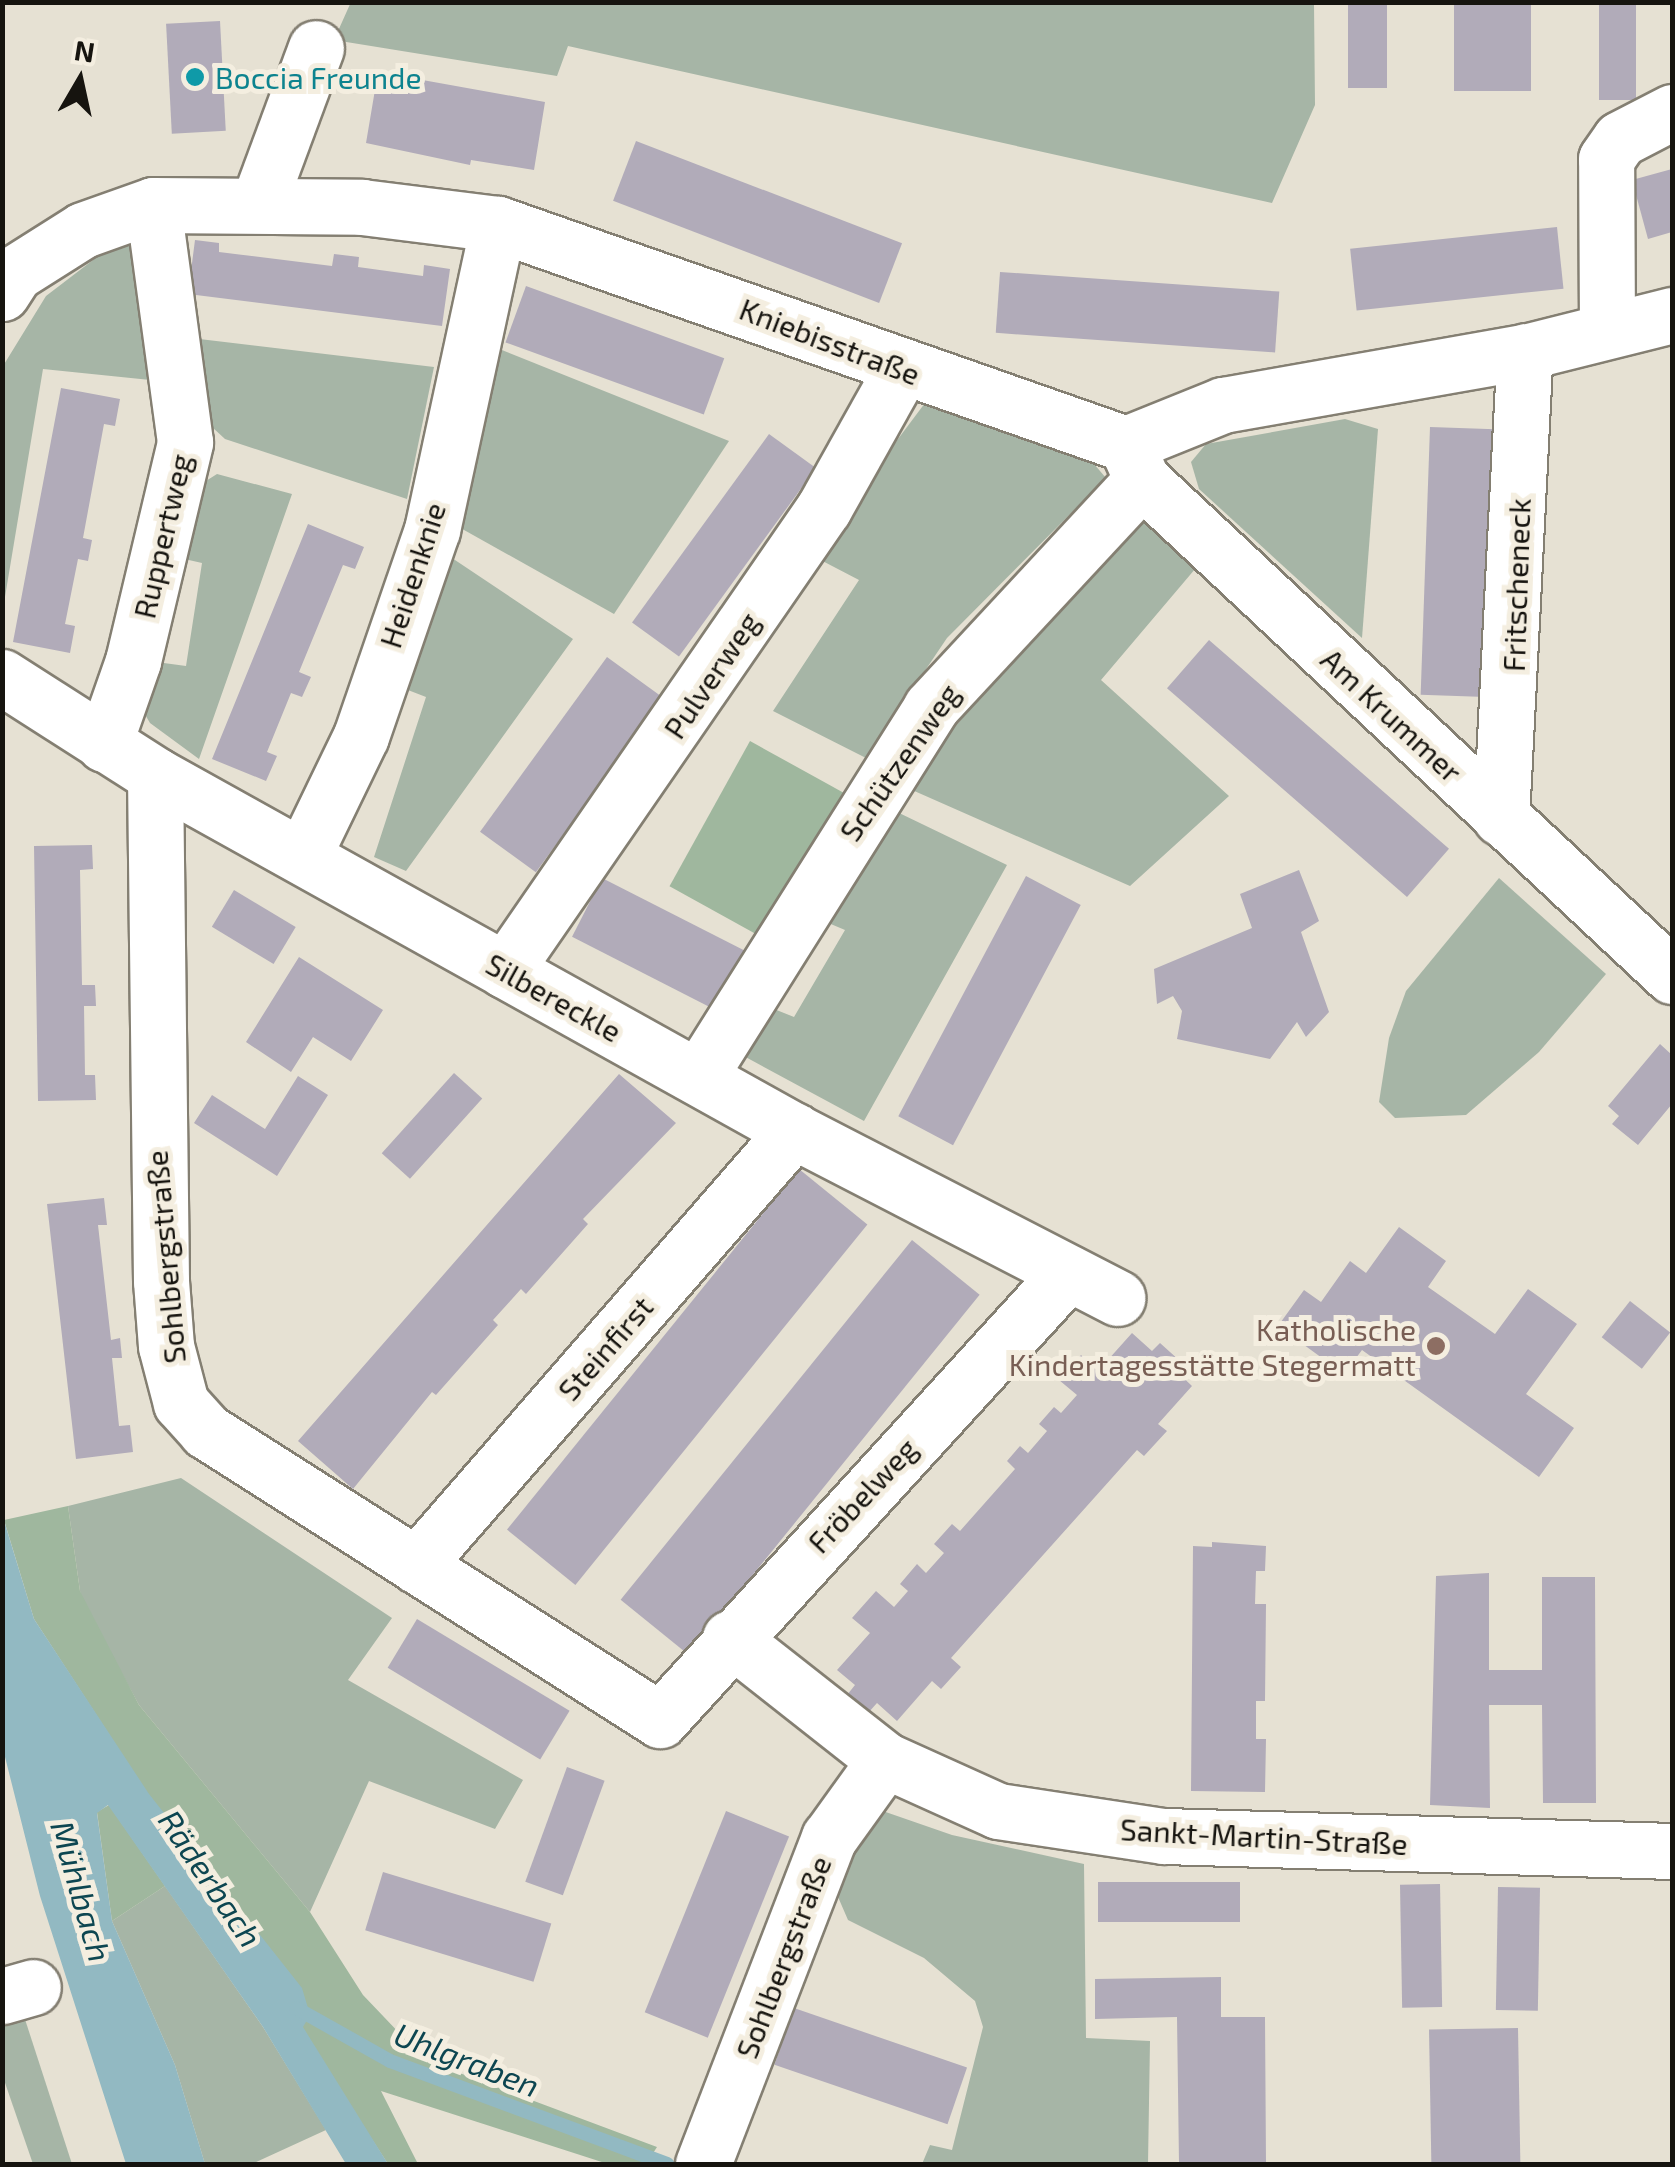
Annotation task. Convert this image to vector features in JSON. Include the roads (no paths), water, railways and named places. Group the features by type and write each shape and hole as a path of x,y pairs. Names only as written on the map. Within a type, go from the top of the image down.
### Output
{"street":[{"path":"259,202 316,48"},
{"path":"1607,328 1602,231 1606,160 1620,139 1672,112"},
{"name":"Kniebisstraße","path":"2,293 15,273 83,230 152,205 259,202 498,224 660,276 1134,462"},
{"name":"Ruppertweg","path":"104,744 132,661 185,442 152,205"},
{"name":"Heidenknie","path":"303,856 362,736 432,530 498,224"},
{"path":"1134,462 1223,405 1525,352 1607,328 1672,315"},
{"name":"Fritscheneck","path":"1501,818 1525,352"},
{"name":"Pulverweg","path":"505,970 824,508 901,370"},
{"name":"Am Krummer","path":"1134,462 1501,818 1672,976"},
{"name":"Schützenweg","path":"699,1076 931,707 1134,462"},
{"name":"Silbereckle","path":"2,677 155,775 794,1131 1117,1298"},
{"name":"Sohlbergstraße","path":"155,775 161,1281 166,1346 181,1403 206,1430 660,1720"},
{"name":"Steinfirst","path":"416,1565 794,1131"},
{"name":"Fröbelweg","path":"660,1720 730,1638 1068,1273"},
{"name":"Sankt-Martin-Straße","path":"730,1638 885,1760 998,1810 1164,1836 1672,1850"},
{"name":"Sohlbergstraße","path":"703,2164 829,1838 885,1760"}],"water":[{"path":"2,1514 34,1619 149,1794 302,1988 310,2015 303,2027 388,2164 346,2164 263,2027 108,1805 97,1813 112,1921 175,2065 205,2164 126,2164 40,1896 3,1749"}],"waterway":[{"name":"Uhlgraben","path":"296,2008 390,2061 667,2164"}],"place":[{"name":"Boccia Freunde","path":"195,77"},
{"name":"Katholische Kindertagesstätte Stegermatt","path":"1436,1346"}],"water label":[{"name":"Räderbach","path":"211,1878"},
{"name":"Mühlbach","path":"82,1891"}]}
